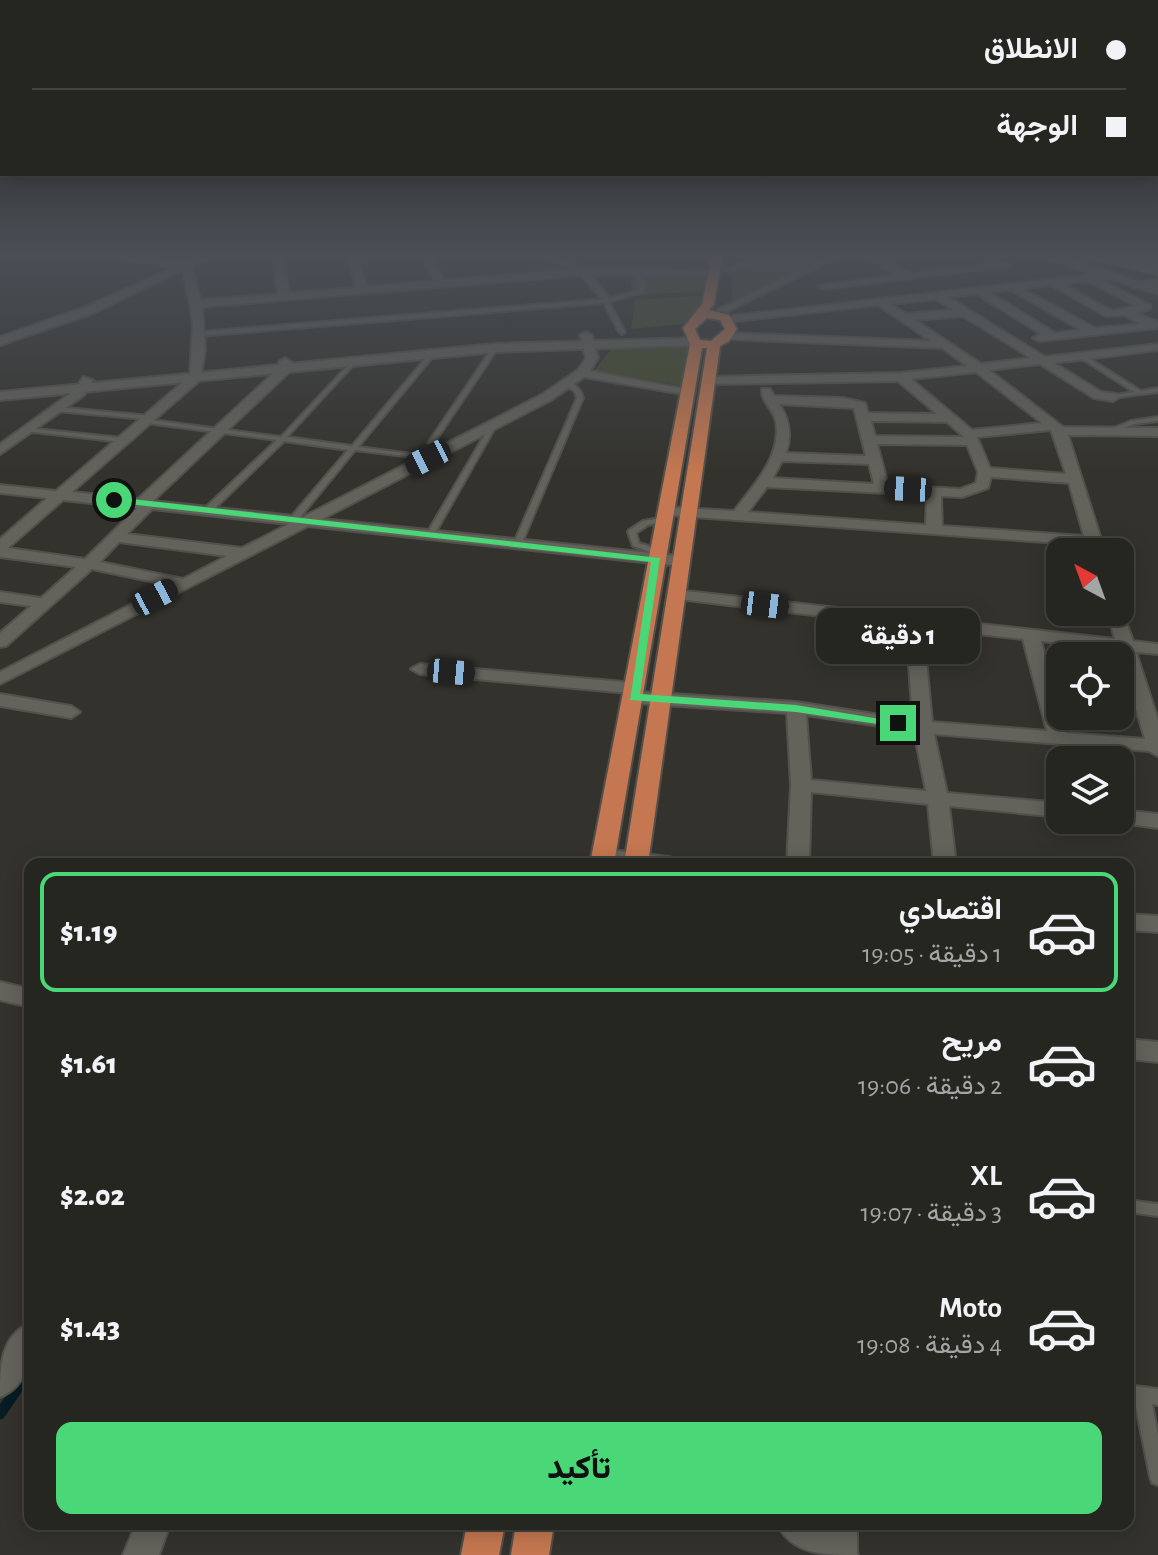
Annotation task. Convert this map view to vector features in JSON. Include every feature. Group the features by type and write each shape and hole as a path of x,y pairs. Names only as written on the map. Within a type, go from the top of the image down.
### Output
{"highway":[{"path":"690,330 709,330"},
{"path":"637,858 717,330"},
{"path":"603,858 689,391 717,330"},
{"path":"480,1555 485,1530"},
{"path":"530,1555 534,1530"}],"street":[{"path":"0,341 33,330"},
{"path":"0,550 58,494 197,374 198,330"},
{"path":"625,337 656,330"},
{"path":"0,396 85,384 285,365 710,330"},
{"path":"727,330 936,342"},
{"path":"919,330 979,368 1056,429 1092,538"},
{"path":"991,330 1098,395 1113,397"},
{"path":"1042,330 1052,336"},
{"path":"1089,330 1093,332"},
{"path":"1007,341 1113,330"},
{"path":"1,641 89,564 145,503 285,365 353,362 588,339"},
{"path":"0,679 243,553 300,520 568,384 582,373 592,358 588,339"},
{"path":"710,380 901,377 1158,347"},
{"path":"582,373 689,391"},
{"path":"763,482 934,491 971,491 983,485 985,472 970,438 953,418 901,377"},
{"path":"738,516 763,482 783,435 781,417 769,400 763,381"},
{"path":"0,387 85,384"},
{"path":"0,450 85,384"},
{"path":"769,400 850,402 860,406 882,488"},
{"path":"864,417 953,418"},
{"path":"870,440 970,438 1056,429 1158,432"},
{"path":"776,457 873,460"},
{"path":"985,472 1074,479"},
{"path":"0,489 517,545 657,556 680,561"},
{"path":"934,491 934,530"},
{"path":"666,515 687,512 934,530 1046,542"},
{"path":"113,537 243,553"},
{"path":"0,550 181,583"},
{"path":"676,595 1098,642"},
{"path":"0,597 43,603"},
{"path":"914,623 923,727 938,797 944,858"},
{"path":"1031,635 1058,738"},
{"path":"1134,646 1158,649"},
{"path":"420,669 635,693 660,699 796,708 923,727 1158,747 1134,670"},
{"path":"0,700 71,712"},
{"path":"796,708 801,785 798,858"},
{"path":"801,785 1046,809"},
{"path":"1134,818 1158,821"},
{"path":"1134,922 1158,924"},
{"path":"0,991 24,997"},
{"path":"1134,1050 1158,1052"},
{"path":"0,1381 24,1347"},
{"path":"141,1555 151,1530"},
{"path":"803,1530 840,1555"}],"lane":[{"path":"198,334 253,330"},
{"path":"621,330 625,337"},
{"path":"56,409 433,455 431,443 495,348"},
{"path":"300,520 431,352"},
{"path":"1080,355 1140,393"},
{"path":"208,510 283,438 353,362"},
{"path":"517,545 580,398 578,391 568,384"},
{"path":"1113,397 1158,390"},
{"path":"1107,432 1158,419"},
{"path":"430,535 494,424"},
{"path":"27,430 122,440"},
{"path":"657,556 636,544 632,532 666,515"},
{"path":"1134,1207 1158,1210"},
{"path":"1143,1395 1158,1477"},
{"path":"848,1530 848,1555"}],"green space":[{"path":"699,342 689,387 594,371 613,347"}],"waterway":[{"path":"0,1414 24,1379"}],"route":[{"path":"114,500 657,560 634,697 796,708 898,723"}]}
